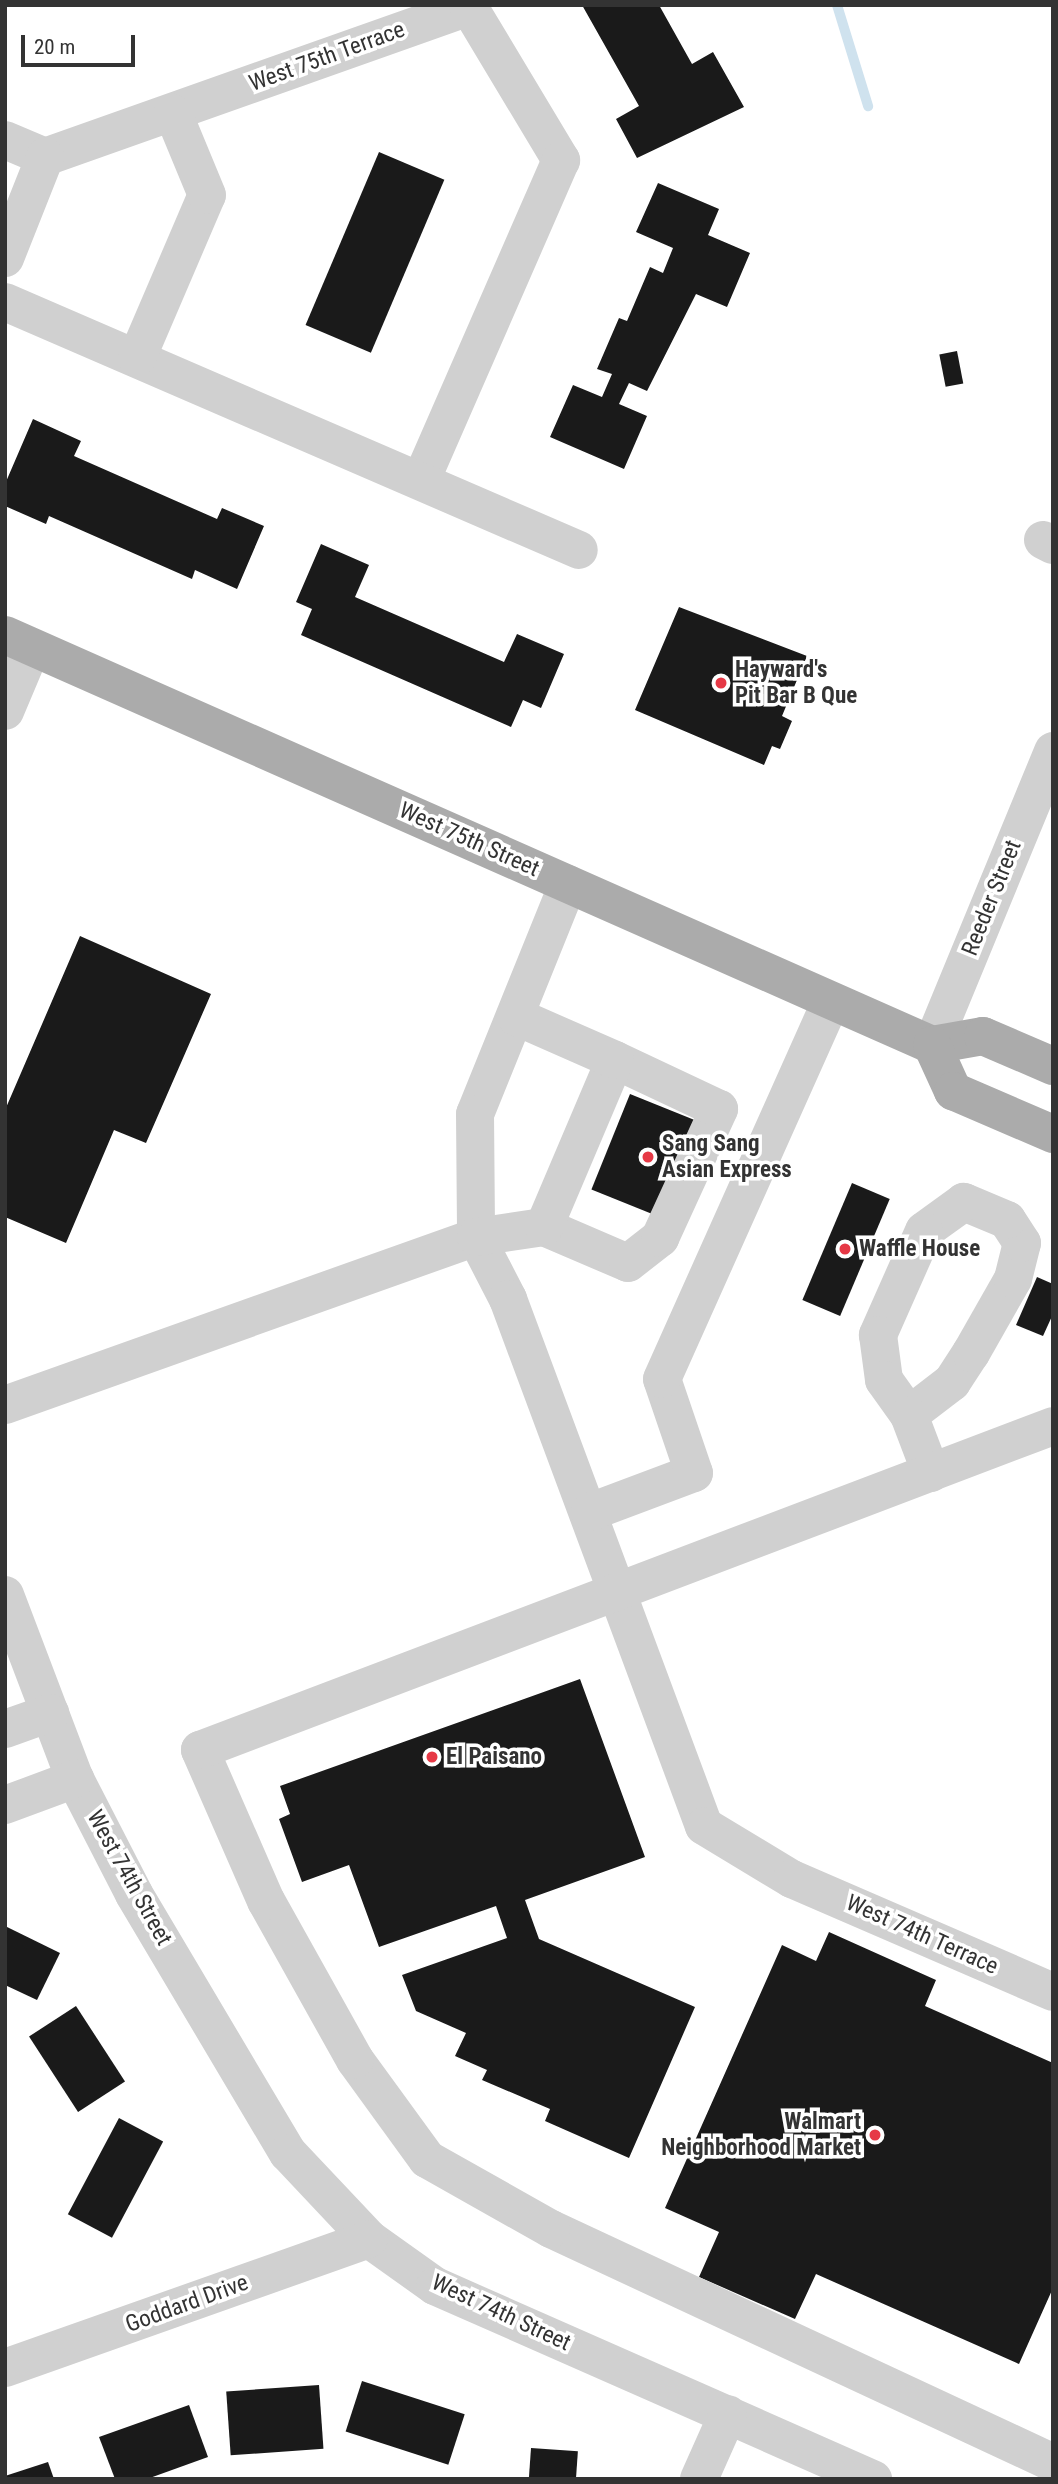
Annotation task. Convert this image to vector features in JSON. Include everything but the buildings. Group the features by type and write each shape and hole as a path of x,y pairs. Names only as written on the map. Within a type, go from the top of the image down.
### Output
{"main road":[{"name":"West 75th Street","path":"19,641 932,1045"},
{"path":"1053,1066 983,1036 932,1045 953,1091 1053,1135"}],"street":[{"name":"West 75th Terrace","path":"46,158 469,7 561,160 421,480"},
{"path":"137,358 207,195 173,113"},
{"path":"5,141 46,158 5,258"},
{"path":"5,302 579,550"},
{"path":"5,711 19,641"},
{"name":"Reeder Street","path":"932,1045 1053,751"},
{"path":"475,1237 475,1114 568,884"},
{"path":"590,1512 694,1473 662,1378 831,1001"},
{"path":"5,1405 475,1237 544,1227 628,1263 660,1238 719,1109 515,1016"},
{"path":"544,1227 615,1060"},
{"path":"909,1415 951,1382 971,1353 1013,1279 1022,1242 1007,1220 964,1202 924,1231 878,1335 884,1380 909,1415 931,1473"},
{"name":"West 74th Terrace","path":"475,1237 508,1299 620,1591 704,1826 792,1879 1053,1992"},
{"path":"1046,2462 551,2230 427,2159 355,2060 245,1864 200,1750 1053,1426"},
{"name":"West 74th Street","path":"5,1595 75,1779 134,1894 288,2153 369,2239 435,2286 873,2479"},
{"path":"5,1729 50,1713"},
{"path":"5,1805 75,1779"},
{"name":"Goddard Drive","path":"5,2368 369,2239"},
{"path":"699,2479 728,2414"}],"waterway":[{"path":"837,5 868,106"}],"place":[{"name":"Hayward's Pit Bar B Que","path":"721,683"},
{"name":"Sang Sang Asian Express","path":"648,1157"},
{"name":"Waffle House","path":"845,1249"},
{"name":"El Paisano","path":"432,1757"},
{"name":"Walmart Neighborhood Market","path":"875,2135"}]}
